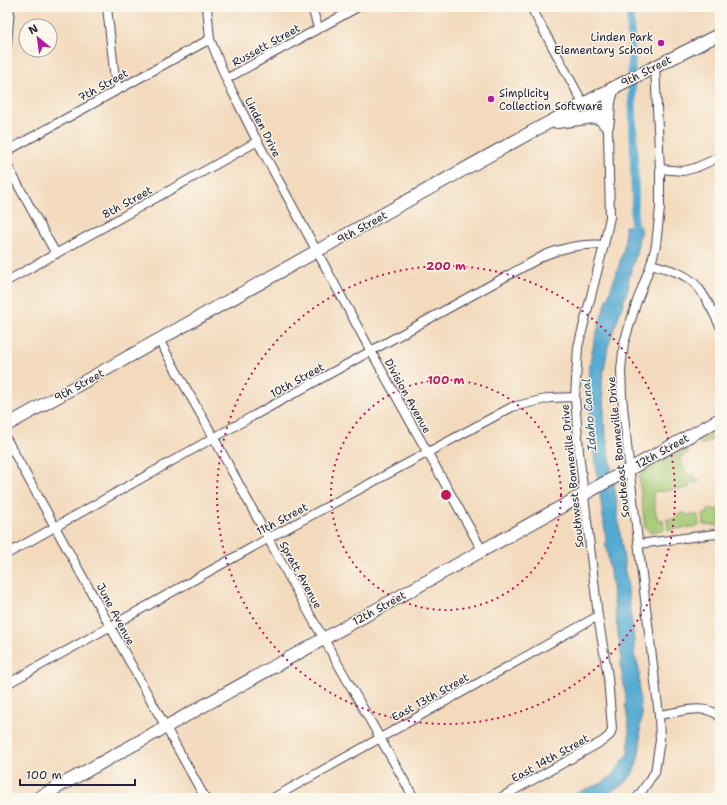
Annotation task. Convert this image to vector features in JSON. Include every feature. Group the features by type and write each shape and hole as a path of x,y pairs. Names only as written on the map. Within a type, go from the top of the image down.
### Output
{"street":[{"path":"7,45 10,7"},
{"path":"107,7 115,79 119,89"},
{"name":"Linden Drive","path":"207,7 210,39 226,79 317,251"},
{"path":"312,7 318,28"},
{"name":"Russett Street","path":"226,79 358,7"},
{"name":"Southwest Bonneville Drive","path":"531,7 588,102 607,126 610,217 578,347 575,397 598,616 608,677 612,729 610,735"},
{"name":"9th Street","path":"7,425 317,251 615,87 720,34"},
{"name":"7th Street","path":"7,151 210,39"},
{"name":"Southeast Bonneville Drive","path":"637,798 655,772 660,740 660,715 622,396 622,357 624,343 656,245 660,208 660,169 655,67"},
{"path":"607,126 610,93 615,87"},
{"path":"550,123 594,117 601,120 607,126"},
{"name":"8th Street","path":"7,281 258,141"},
{"path":"660,169 683,171 695,168 720,157"},
{"path":"7,165 56,254"},
{"name":"10th Street","path":"7,554 545,255 571,246 595,244 604,245"},
{"name":"Division Avenue","path":"317,251 482,550"},
{"path":"651,264 678,273 700,289 720,326"},
{"name":"Spratt Avenue","path":"159,340 414,798"},
{"name":"11th Street","path":"7,684 269,538 512,407 550,398 575,397"},
{"name":"12th Street","path":"38,798 482,550 720,420"},
{"name":"June Avenue","path":"7,440 205,798"},
{"path":"639,544 715,534 720,535"},
{"name":"East 13th Street","path":"273,798 598,616"},
{"path":"660,715 700,709 716,712 720,717"},
{"name":"East 14th Street","path":"500,798 603,741 610,735"}],"green space":[{"path":"720,430 720,436 704,444 700,444 698,442"},
{"path":"687,448 688,453 679,458 688,475 694,473 694,479 699,479 699,482 689,483 690,488 653,492 656,515 658,520 663,520 664,530 650,532 645,527 639,477 641,474"},
{"path":"720,509 720,526 704,525 703,514 708,513 708,510"},
{"path":"685,513 687,515 698,515 699,526 668,530 667,519 673,519 679,514"}],"water":[{"name":"Idaho Canal","path":"625,226 641,226 637,250 628,283 629,286 608,347 602,381 605,428 617,504 625,567 624,569 627,579 635,649 634,655 639,667 642,717 640,727 640,743 635,769 631,777 619,788 600,798 570,798 579,792 602,783 609,778 627,756 629,747 628,723 625,706 626,698 620,662 621,655 605,542 606,539 590,423 589,396 587,388 596,333 624,247"}],"waterway":[{"name":"Idaho Canal","path":"630,7 635,199 633,236"}],"place":[{"name":"Linden Park Elementary School","path":"661,43"},
{"name":"Simplicity Collection Software","path":"491,99"}]}
